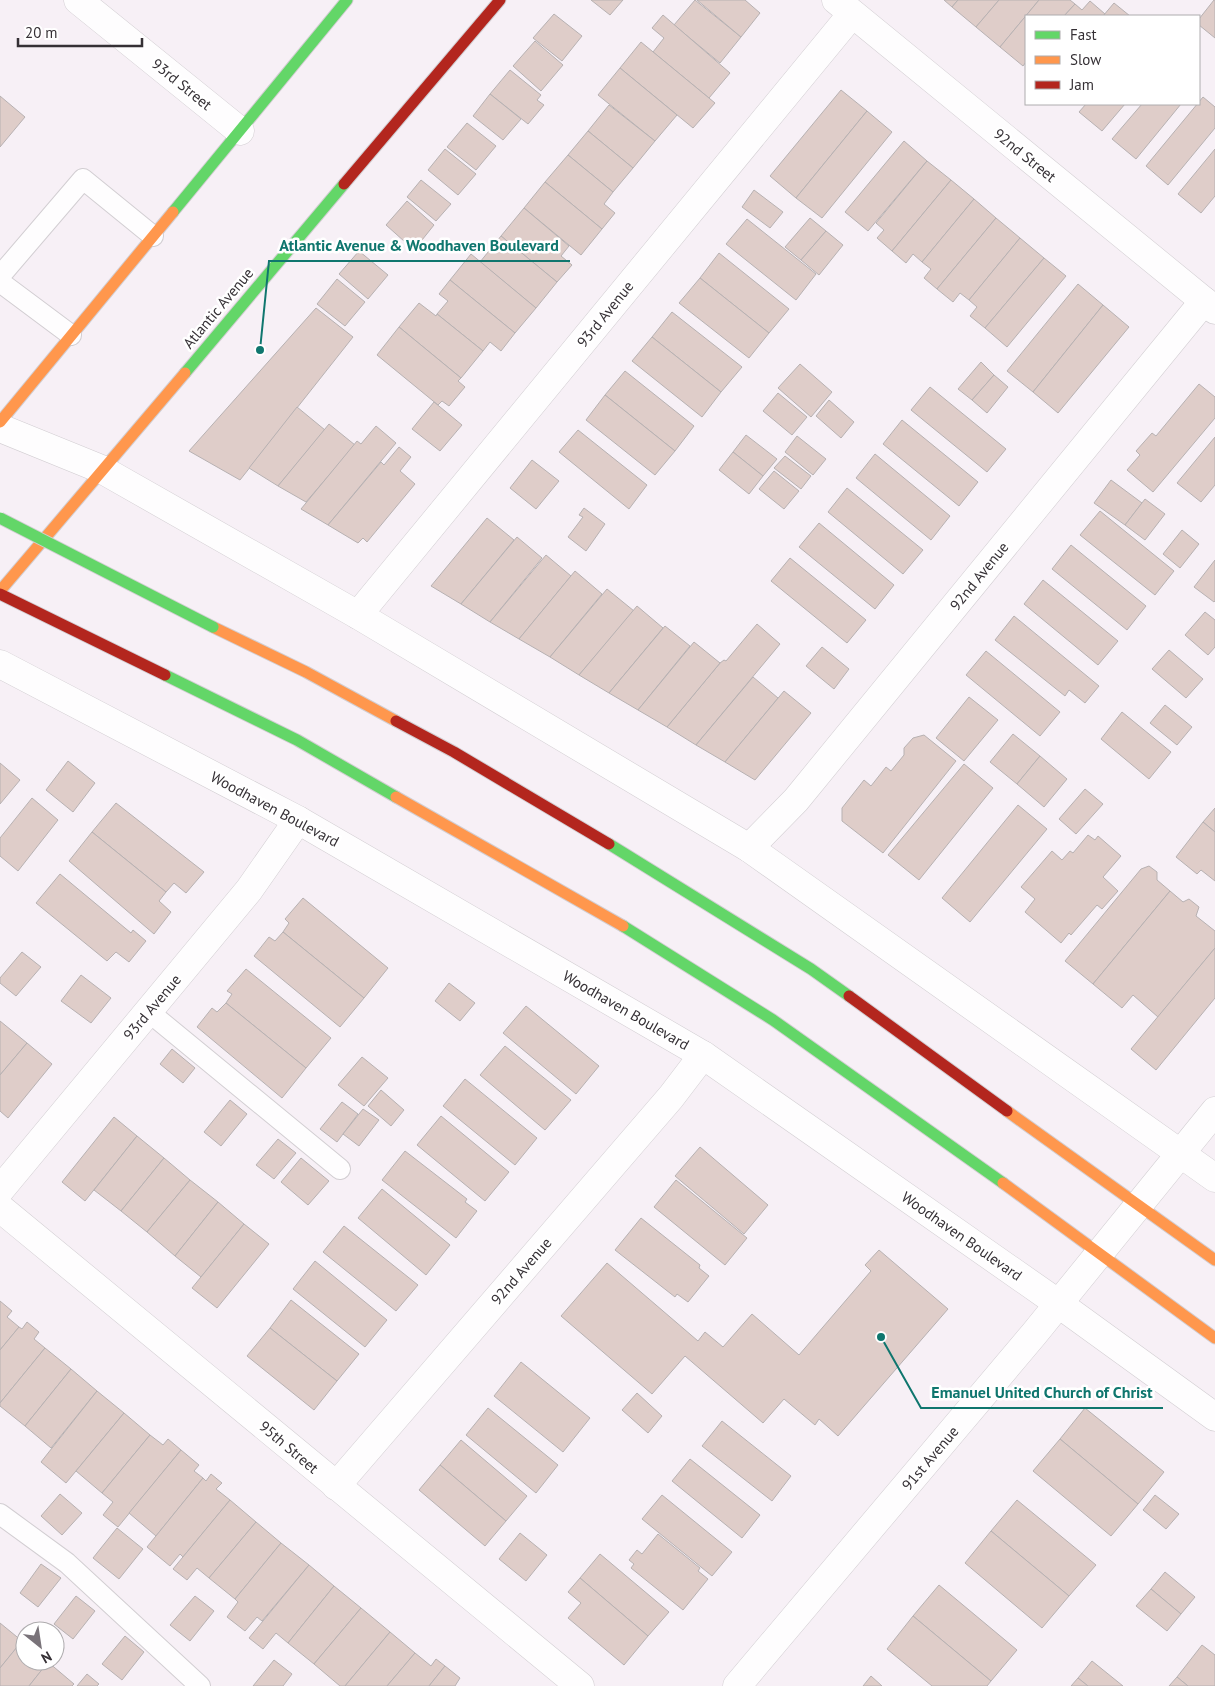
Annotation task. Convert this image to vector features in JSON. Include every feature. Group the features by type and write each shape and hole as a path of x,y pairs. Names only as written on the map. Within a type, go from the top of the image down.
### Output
{"main road":[{"path":"0,422 347,0"},
{"name":"Atlantic Avenue","path":"0,590 500,0"},
{"path":"0,518 213,627 306,672 454,752 678,885 810,970 1140,1204 1215,1260"},
{"path":"0,594 297,740 650,942 773,1020 1100,1253 1215,1338"}],"street":[{"name":"93rd Street","path":"78,0 240,131"},
{"name":"92nd Street","path":"844,7 1210,306"},
{"name":"93rd Avenue","path":"358,615 844,7"},
{"name":"92nd Avenue","path":"749,848 796,800 1210,306"},
{"path":"0,428 101,469 358,615 749,848 1215,1178"},
{"name":"Woodhaven Boulevard","path":"0,664 298,820 703,1055 1059,1304 1215,1417"},
{"name":"93rd Avenue","path":"0,1190 33,1147 149,1012 250,890 298,820"},
{"name":"92nd Avenue","path":"336,1486 671,1097 703,1055"},
{"name":"91st Avenue","path":"737,1686 1059,1304 1215,1111"},
{"name":"95th Street","path":"0,1208 580,1686"}],"lane":[{"path":"0,276 83,179 153,236"},
{"path":"0,282 71,335"},
{"path":"149,1012 340,1170"},
{"path":"0,1514 67,1563 200,1686"}],"building":[{"path":"591,0 623,0 610,15"},
{"path":"695,0 741,37 720,63 674,25"},
{"path":"697,0 745,0 760,13 741,37"},
{"path":"944,0 958,0 952,7"},
{"path":"958,0 999,0 976,27 952,7"},
{"path":"999,0 1039,0 1000,47 976,27"},
{"path":"1039,0 1070,0 1075,4 1065,15 1027,15"},
{"path":"1215,0 1215,38 1200,26 1200,18"},
{"path":"1090,1 1105,14 1065,15 1075,4 1082,10"},
{"path":"1114,3 1129,15 1104,15"},
{"path":"554,14 582,36 562,61 533,38"},
{"path":"663,15 730,73 709,98 653,52 664,38 652,28"},
{"path":"1025,17 1025,63 1023,66 1000,47"},
{"path":"535,41 563,65 541,91 513,66"},
{"path":"641,42 715,103 693,128 620,68"},
{"path":"620,68 677,115 655,141 598,95"},
{"path":"510,70 541,95 537,100 544,105 528,124 490,94"},
{"path":"841,90 867,111 796,198 770,176"},
{"path":"490,94 521,119 503,140 473,116"},
{"path":"0,96 25,117 0,147"},
{"path":"1203,97 1215,107 1215,128 1168,185 1146,166 1196,105 1200,105 1200,101"},
{"path":"609,105 655,141 633,168 588,131"},
{"path":"1085,105 1124,105 1102,131 1079,112"},
{"path":"1141,105 1180,105 1136,159 1112,139"},
{"path":"867,111 892,132 822,218 796,198"},
{"path":"467,123 496,146 476,170 447,147"},
{"path":"588,131 633,168 613,192 568,155"},
{"path":"904,141 927,161 868,231 845,212"},
{"path":"445,149 476,174 458,195 428,170"},
{"path":"1215,149 1215,196 1201,213 1178,194"},
{"path":"568,155 613,192 604,204 615,213 602,229 545,182"},
{"path":"927,161 951,180 892,251 877,238 884,230 876,223"},
{"path":"421,180 451,204 436,221 407,197"},
{"path":"951,180 974,199 922,262 913,254 906,263 892,251"},
{"path":"545,182 602,229 581,255 524,208"},
{"path":"754,190 783,212 770,228 742,207"},
{"path":"974,199 996,218 937,289 924,278 931,269 922,262"},
{"path":"407,201 434,225 414,250 386,225"},
{"path":"524,208 569,246 561,256 572,265 557,282 501,236"},
{"path":"810,218 826,231 801,260 785,247"},
{"path":"996,218 1020,238 969,300 960,293 953,302 937,289"},
{"path":"747,219 816,274 796,300 726,244"},
{"path":"826,231 843,245 819,275 801,260"},
{"path":"501,236 557,282 536,308 480,262"},
{"path":"1020,238 1044,258 985,328 970,316 977,307 969,300"},
{"path":"359,251 388,275 368,299 339,274"},
{"path":"719,253 789,309 769,333 700,278"},
{"path":"471,254 536,308 515,333 450,280"},
{"path":"1044,258 1066,276 1007,347 985,328"},
{"path":"700,278 769,333 749,358 679,303"},
{"path":"337,279 365,302 345,326 317,304"},
{"path":"450,280 515,333 501,351 490,342 483,351 437,314 448,301 439,294"},
{"path":"1078,284 1103,305 1033,392 1007,371"},
{"path":"419,303 436,316 437,314 483,351 461,378 399,327"},
{"path":"1103,305 1129,327 1058,413 1033,392"},
{"path":"316,308 353,337 240,480 189,451"},
{"path":"672,312 742,367 721,392 652,337"},
{"path":"399,327 461,378 458,381 465,387 449,406 442,401 438,405 377,355"},
{"path":"652,337 721,392 702,417 632,361"},
{"path":"981,362 994,375 972,400 958,389"},
{"path":"800,364 832,392 811,417 778,388"},
{"path":"625,371 694,426 675,451 605,395"},
{"path":"994,375 1008,387 987,413 972,400"},
{"path":"1199,384 1215,397 1215,418 1153,492 1127,470 1140,455 1136,451 1152,433 1156,436"},
{"path":"930,387 1006,449 987,472 911,410"},
{"path":"778,393 807,417 792,435 763,411"},
{"path":"605,395 675,451 655,475 586,420"},
{"path":"829,400 854,422 841,438 816,416"},
{"path":"434,402 462,425 440,451 412,429"},
{"path":"297,407 325,430 278,486 249,468"},
{"path":"902,420 978,482 959,506 883,444"},
{"path":"329,424 355,445 306,502 278,486"},
{"path":"376,426 396,443 328,525 301,509 357,441 361,444"},
{"path":"578,430 647,485 629,509 559,452"},
{"path":"746,435 777,459 763,476 733,452"},
{"path":"797,436 826,459 813,475 785,452"},
{"path":"1215,437 1215,485 1201,502 1177,483"},
{"path":"399,447 411,457 400,471 415,484 367,542 363,538 358,543 328,525 381,462 384,465"},
{"path":"733,452 763,476 749,494 719,470"},
{"path":"875,454 950,516 931,540 856,478"},
{"path":"785,456 811,476 801,489 774,468"},
{"path":"532,460 559,481 536,509 510,488"},
{"path":"774,471 799,491 784,509 759,489"},
{"path":"1111,480 1142,503 1125,525 1094,503"},
{"path":"847,488 923,550 903,574 828,512"},
{"path":"1145,499 1165,514 1145,540 1125,525"},
{"path":"584,508 605,524 586,551 568,537 583,517 579,515"},
{"path":"1100,511 1174,571 1155,595 1080,535"},
{"path":"487,518 514,540 461,604 431,586"},
{"path":"819,523 894,585 875,609 799,547"},
{"path":"1182,530 1199,544 1180,568 1163,554"},
{"path":"517,537 542,558 490,622 461,604"},
{"path":"1071,545 1146,606 1127,630 1052,569"},
{"path":"546,555 571,576 519,639 490,622"},
{"path":"790,558 866,620 847,643 771,581"},
{"path":"1215,560 1215,601 1214,602 1194,587"},
{"path":"575,571 602,594 550,657 519,639"},
{"path":"1043,580 1118,641 1098,665 1024,604"},
{"path":"607,589 634,611 579,675 550,657"},
{"path":"637,606 663,628 609,693 579,675"},
{"path":"1205,612 1215,620 1215,647 1208,655 1185,635"},
{"path":"1014,616 1099,686 1085,703 1069,690 1065,696 995,640"},
{"path":"757,624 780,644 696,745 667,727 720,663 724,660 726,661"},
{"path":"665,626 690,646 638,710 609,693"},
{"path":"694,642 720,663 667,727 638,710"},
{"path":"822,647 849,669 834,689 806,666"},
{"path":"1169,650 1203,679 1186,698 1152,669"},
{"path":"986,651 1060,712 1040,736 966,675"},
{"path":"753,677 778,698 725,762 696,745"},
{"path":"784,691 811,713 755,780 725,762"},
{"path":"969,697 998,720 964,761 936,738"},
{"path":"1165,705 1192,727 1177,745 1150,723"},
{"path":"1122,712 1171,752 1149,779 1101,739"},
{"path":"1013,734 1040,756 1017,784 990,762"},
{"path":"924,735 956,761 883,853 842,821 842,808 864,780 871,786 886,767 891,771 904,755 904,748 913,738"},
{"path":"1040,756 1067,779 1044,807 1017,784"},
{"path":"68,761 95,783 73,812 46,790"},
{"path":"0,763 20,780 0,804"},
{"path":"964,764 993,788 919,880 888,855"},
{"path":"1085,789 1103,804 1076,834 1059,819"},
{"path":"32,798 58,820 18,871 0,856 0,838"},
{"path":"116,803 204,872 186,893 174,883 166,892 92,832"},
{"path":"1018,805 1047,829 970,922 942,898"},
{"path":"1215,808 1215,832 1203,822"},
{"path":"1203,822 1215,832 1215,881 1201,870 1197,874 1176,857"},
{"path":"92,832 166,892 159,901 171,912 154,934 69,861"},
{"path":"1088,835 1095,840 1098,836 1121,856 1103,877 1118,891 1102,909 1097,905 1071,935 1069,933 1061,943 1025,912 1035,899 1021,887 1052,851 1062,860 1070,851 1073,853"},
{"path":"1149,866 1157,872 1157,880 1170,891 1093,984 1065,961 1141,869"},
{"path":"60,874 131,933 133,930 146,941 129,962 116,952 107,961 36,903"},
{"path":"1170,891 1183,902 1189,899 1199,907 1196,916 1215,931 1215,948 1158,1017 1133,995 1122,1008 1093,984"},
{"path":"303,898 388,968 364,998 283,932 289,923 285,919"},
{"path":"283,932 364,998 340,1027 254,956 269,937 275,941"},
{"path":"1215,948 1215,998 1156,1070 1131,1049"},
{"path":"22,952 41,967 16,996 0,983 0,978"},
{"path":"246,969 331,1038 306,1068 226,1003 232,994 227,991"},
{"path":"81,975 111,998 91,1023 61,1001"},
{"path":"449,983 475,1003 460,1021 435,1001"},
{"path":"226,1003 306,1068 282,1098 197,1027 212,1008 217,1012"},
{"path":"526,1006 599,1066 576,1094 503,1033"},
{"path":"0,1021 27,1043 0,1075"},
{"path":"27,1043 52,1064 8,1118 0,1111 0,1075"},
{"path":"505,1046 571,1100 545,1130 480,1075"},
{"path":"172,1049 195,1068 183,1083 160,1064"},
{"path":"362,1057 388,1078 364,1106 338,1085"},
{"path":"465,1079 537,1138 515,1165 443,1106"},
{"path":"381,1090 404,1110 391,1126 368,1106"},
{"path":"230,1100 247,1114 221,1146 204,1132"},
{"path":"342,1102 358,1114 337,1142 320,1129"},
{"path":"363,1109 379,1120 359,1146 343,1134"},
{"path":"441,1116 509,1172 485,1201 417,1145"},
{"path":"114,1117 137,1136 85,1201 62,1182"},
{"path":"137,1136 164,1158 121,1211 94,1190"},
{"path":"278,1139 296,1153 274,1179 256,1165"},
{"path":"700,1147 768,1205 744,1234 675,1176"},
{"path":"405,1151 467,1199 465,1202 477,1211 456,1238 382,1180"},
{"path":"164,1158 190,1180 147,1232 121,1211"},
{"path":"301,1158 329,1181 308,1205 281,1182"},
{"path":"190,1180 218,1202 175,1256 147,1232"},
{"path":"676,1180 747,1238 725,1265 654,1207"},
{"path":"382,1189 450,1245 426,1275 358,1218"},
{"path":"218,1202 244,1224 201,1277 175,1256"},
{"path":"641,1218 700,1265 699,1268 709,1276 688,1302 677,1294 675,1297 615,1250"},
{"path":"244,1224 269,1244 217,1308 192,1288"},
{"path":"344,1226 418,1285 396,1311 323,1252"},
{"path":"879,1250 948,1309 838,1436 819,1419 815,1425 784,1399 763,1423 685,1356 652,1394 561,1316 607,1263 698,1341 705,1332 723,1347 752,1314 799,1355 871,1271 865,1265"},
{"path":"315,1261 387,1320 365,1347 293,1289"},
{"path":"291,1300 359,1354 337,1381 270,1328"},
{"path":"0,1301 12,1311 7,1317 19,1327 0,1350"},
{"path":"27,1322 39,1332 34,1339 45,1348 0,1403 0,1350 19,1327 22,1329"},
{"path":"270,1328 337,1381 314,1410 247,1356"},
{"path":"45,1348 71,1369 25,1426 0,1406 0,1403"},
{"path":"521,1362 590,1418 563,1452 494,1396"},
{"path":"71,1369 97,1391 51,1448 25,1426"},
{"path":"97,1391 124,1413 66,1483 41,1462"},
{"path":"637,1393 662,1416 648,1433 622,1410"},
{"path":"488,1408 558,1465 536,1493 466,1435"},
{"path":"1085,1408 1164,1472 1138,1504 1060,1439"},
{"path":"124,1413 150,1435 102,1493 76,1471"},
{"path":"722,1421 791,1476 772,1501 702,1446"},
{"path":"150,1435 163,1445 168,1439 181,1450 118,1527 103,1515 113,1502 102,1493"},
{"path":"1060,1439 1138,1504 1111,1536 1033,1471"},
{"path":"461,1440 527,1496 506,1521 440,1465"},
{"path":"181,1450 199,1465 194,1471 203,1478 156,1536 129,1513"},
{"path":"690,1459 760,1515 742,1538 672,1481"},
{"path":"440,1465 506,1521 485,1546 419,1490"},
{"path":"211,1474 222,1483 216,1489 230,1500 183,1557 180,1554 170,1566 147,1547 203,1478 206,1481"},
{"path":"60,1494 82,1513 62,1535 41,1516"},
{"path":"662,1495 732,1552 712,1576 642,1519"},
{"path":"1155,1495 1179,1514 1166,1529 1143,1510"},
{"path":"230,1500 256,1522 209,1578 197,1568 187,1580 173,1569"},
{"path":"1017,1500 1096,1565 1069,1596 991,1531"},
{"path":"256,1522 281,1543 235,1599 209,1578"},
{"path":"117,1528 143,1549 119,1579 93,1558"},
{"path":"991,1531 1069,1596 1042,1628 965,1563"},
{"path":"520,1533 547,1555 526,1581 499,1559"},
{"path":"658,1534 700,1568 698,1571 708,1579 683,1610 631,1568 634,1564 629,1560 637,1550 642,1554"},
{"path":"281,1543 309,1565 262,1621 257,1617 245,1631 227,1617 238,1602 235,1599"},
{"path":"600,1554 669,1612 648,1636 580,1578"},
{"path":"41,1564 61,1578 38,1607 20,1593"},
{"path":"309,1565 334,1586 288,1643 276,1633 263,1649 249,1638"},
{"path":"1165,1572 1195,1597 1181,1614 1151,1589"},
{"path":"580,1578 648,1636 624,1665 568,1618 581,1603 568,1592"},
{"path":"939,1585 1017,1650 991,1681 913,1616"},
{"path":"334,1586 361,1608 314,1664 288,1643"},
{"path":"1151,1589 1181,1614 1167,1631 1136,1606"},
{"path":"76,1596 95,1611 73,1639 65,1633 65,1621 56,1621"},
{"path":"195,1596 214,1611 190,1641 170,1625"},
{"path":"361,1608 390,1632 345,1686 340,1686 314,1664"},
{"path":"913,1616 991,1681 987,1686 932,1686 887,1649"},
{"path":"0,1623 15,1635 15,1650 0,1668"},
{"path":"390,1632 415,1653 387,1686 345,1686"},
{"path":"125,1636 144,1652 122,1680 102,1664"},
{"path":"1202,1645 1215,1655 1215,1686 1188,1686 1177,1677"},
{"path":"15,1650 15,1671 41,1671 29,1686 0,1686 0,1668"},
{"path":"415,1653 431,1666 436,1659 445,1666 429,1686 387,1686"},
{"path":"274,1660 292,1674 283,1686 253,1686"},
{"path":"1092,1661 1123,1686 1088,1686 1078,1678"},
{"path":"445,1666 460,1678 455,1686 429,1686"},
{"path":"41,1671 59,1671 74,1684 72,1686 29,1686"},
{"path":"87,1674 99,1684 97,1686 77,1686"},
{"path":"871,1676 882,1686 863,1686"},
{"path":"1177,1677 1188,1686 1169,1686"},
{"path":"1078,1678 1088,1686 1071,1686"}],"traffic: fast":[{"path":"173,212 347,0"},
{"path":"185,373 344,184"},
{"path":"0,518 213,627"},
{"path":"165,675 297,740 396,797"},
{"path":"609,844 811,969 849,996"},
{"path":"623,926 773,1020 1003,1183"}],"traffic: slow":[{"path":"0,422 173,212"},
{"path":"0,591 185,373"},
{"path":"213,627 306,672 396,721"},
{"path":"396,797 623,926"},
{"path":"1007,1111 1215,1260"},
{"path":"1003,1183 1215,1338"}],"traffic: jam":[{"path":"344,184 500,0"},
{"path":"0,594 165,675"},
{"path":"396,721 454,752 609,844"},
{"path":"849,996 1007,1111"}],"place":[{"name":"Atlantic Avenue & Woodhaven Boulevard","path":"260,350"},
{"name":"Emanuel United Church of Christ","path":"881,1337"}]}
